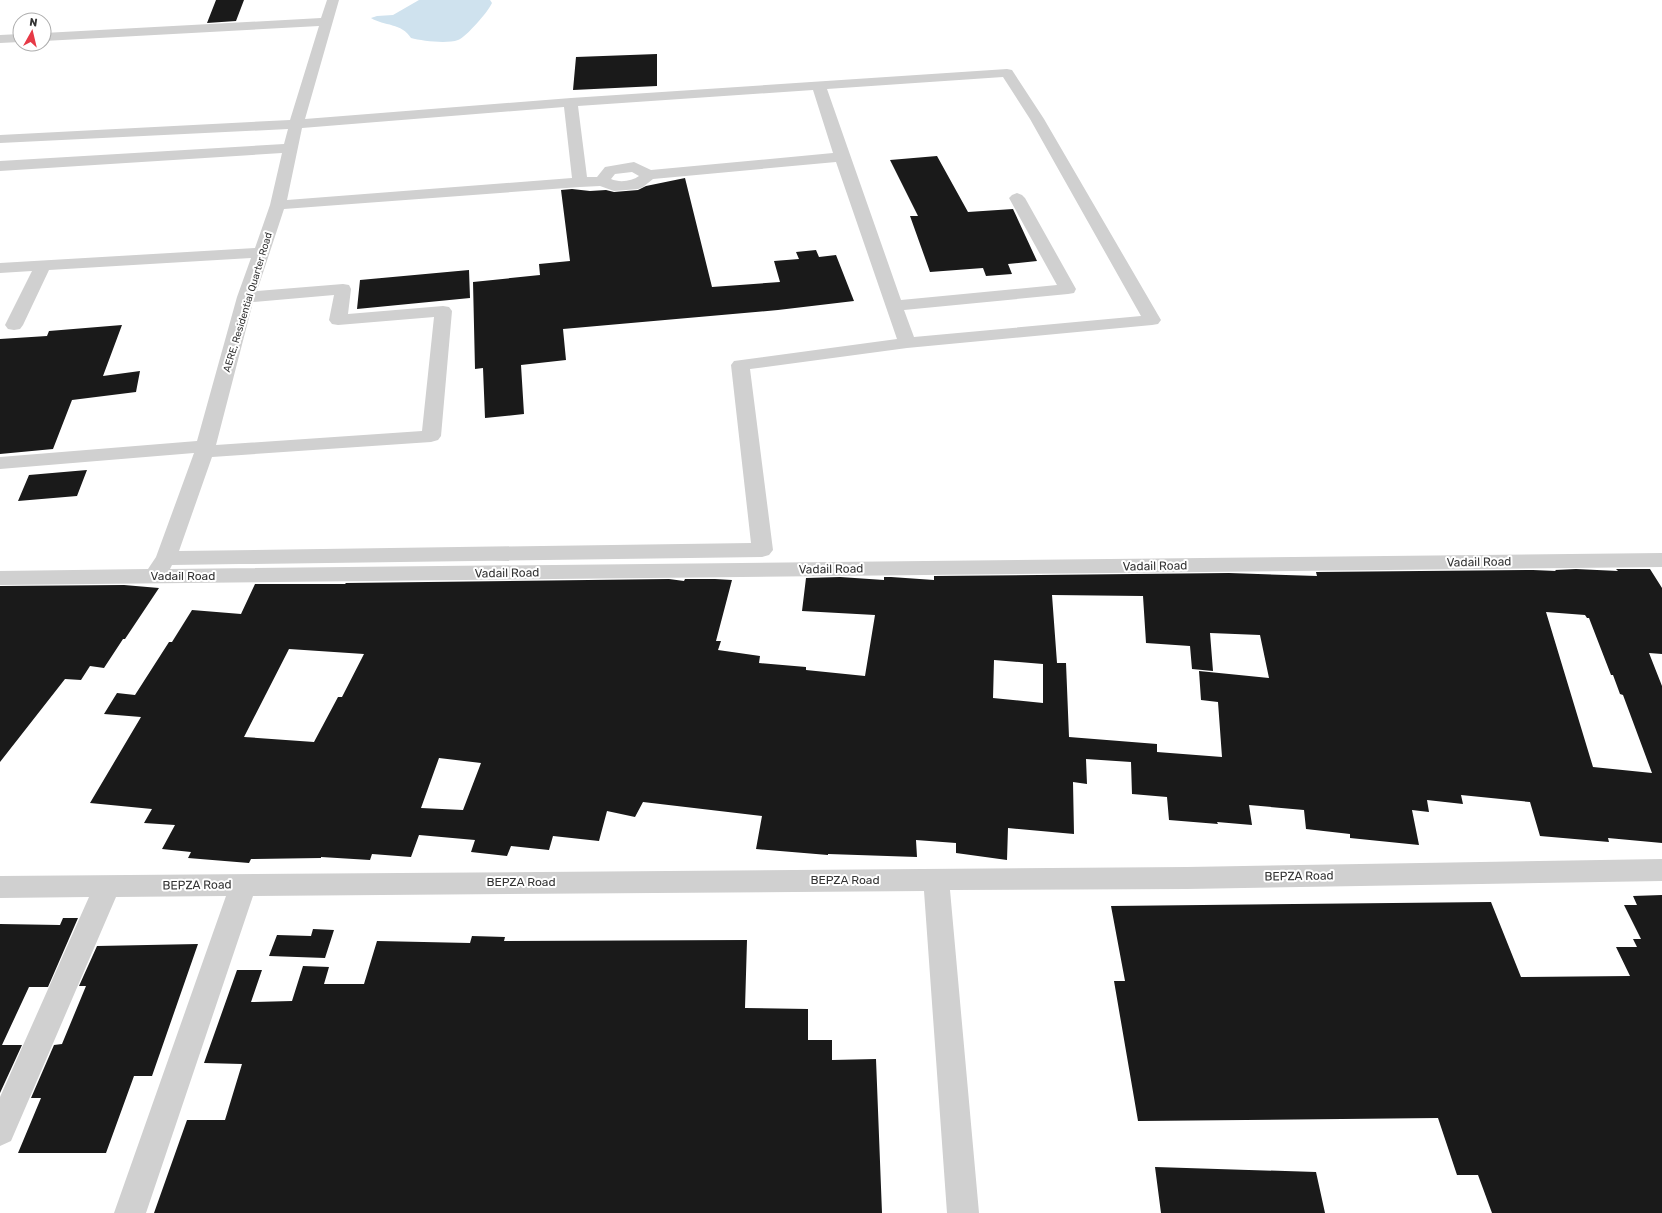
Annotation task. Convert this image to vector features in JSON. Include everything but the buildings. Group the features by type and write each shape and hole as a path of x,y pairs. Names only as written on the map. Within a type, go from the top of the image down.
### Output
{"street":[{"name":"AERE, Residential Quarter Road","path":"154,576 166,558 205,449 246,297 278,204 296,124 333,0"},
{"path":"52,37 326,22"},
{"path":"0,39 12,38"},
{"path":"0,139 296,124 571,102 1007,73 1037,119 1152,320 907,343 740,365 762,550 166,558"},
{"path":"818,86 907,343"},
{"path":"571,102 580,182"},
{"path":"0,166 291,148"},
{"path":"278,204 602,180 614,186 638,184 649,175 842,157"},
{"path":"894,306 1068,289 1017,198"},
{"path":"0,268 260,253"},
{"path":"14,325 43,265"},
{"path":"0,463 431,436 443,311 338,320 343,289 246,297"},
{"name":"Vadail Road","path":"0,578 1662,560"},
{"name":"BEPZA Road","path":"0,887 1202,878 1662,870"},
{"path":"936,880 963,1213"},
{"path":"130,1213 243,885"},
{"path":"0,1130 107,886"}],"water":[{"path":"419,0 490,0 492,3 476,24 462,38 448,42 434,42 411,38 407,33 398,27 376,21 371,18 393,15"}]}
